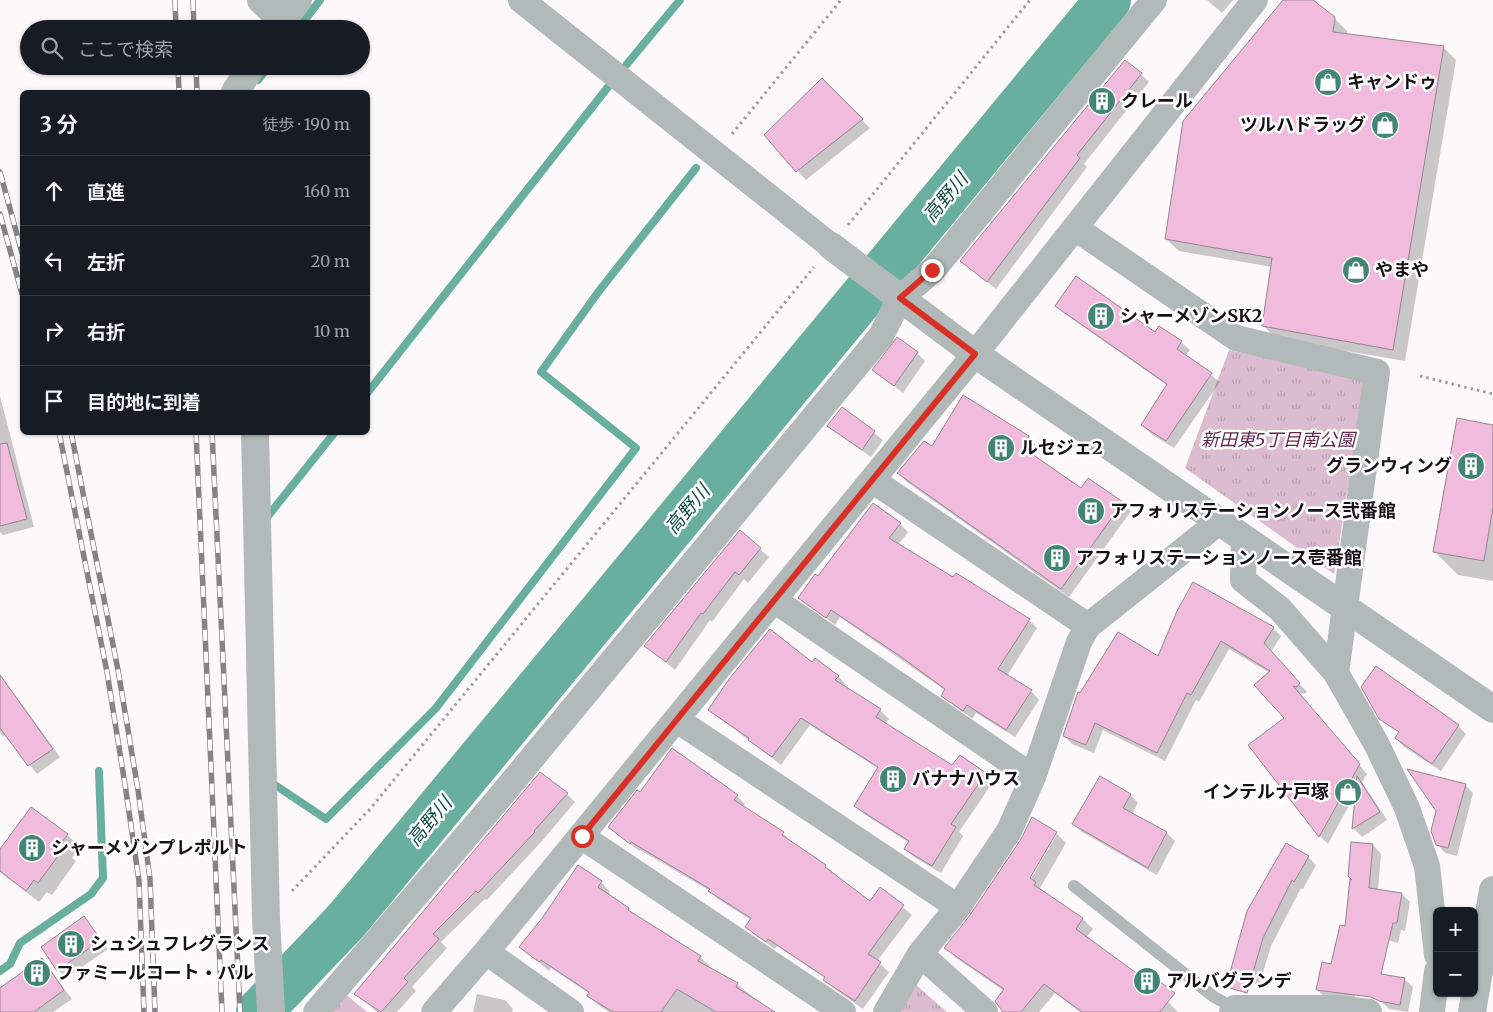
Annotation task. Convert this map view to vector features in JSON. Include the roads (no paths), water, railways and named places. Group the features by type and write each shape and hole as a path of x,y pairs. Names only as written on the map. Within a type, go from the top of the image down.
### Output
{"street":[{"path":"261,0 286,16"},
{"path":"521,0 834,248 975,354 1493,709"},
{"path":"316,1012 506,791 881,336 897,296 932,270 1154,0"},
{"path":"434,1012 582,836 975,354 1255,0"},
{"path":"236,90 246,75"},
{"path":"1075,228 1236,338 1377,372 1336,673"},
{"path":"255,435 266,924 271,1012"},
{"path":"872,480 1088,626"},
{"path":"886,1012 920,954 958,907 1009,831 1034,777 1079,642 1088,626 1219,522"},
{"path":"1244,539 1243,580 1280,609 1336,673 1377,745 1406,808 1427,866 1437,952"},
{"path":"774,600 1034,777"},
{"path":"676,720 958,907"},
{"path":"582,836 843,1012"},
{"path":"1472,1012 1493,890"},
{"path":"486,952 572,1012"},
{"path":"920,954 985,1012"},
{"path":"1432,1012 1434,997"},
{"path":"1234,1010 1334,1008 1369,1012"}],"lane":[{"path":"1074,886 1214,997 1234,1010"}],"waterway":[{"path":"305,20 320,0"},
{"path":"627,64 680,0"},
{"name":"高野川","path":"259,1012 346,921 1108,0"},
{"path":"258,80 262,75"},
{"path":"370,389 608,87"},
{"path":"275,785 326,819 436,708 636,448 541,372 599,291 696,168"},
{"path":"264,521 333,435"},
{"path":"0,971 10,964 20,943 91,894 103,878 99,771"}],"railway":[{"path":"175,0 176,20"},
{"path":"193,0 194,20"},
{"path":"178,75 179,90"},
{"path":"196,75 197,90"},
{"path":"0,172 20,246"},
{"path":"0,214 20,287"},
{"path":"60,435 107,672 126,791 139,881 144,1012"},
{"path":"72,435 118,670 138,790 150,879 155,1012"},
{"path":"196,435 222,1012"},
{"path":"212,435 240,1012"}],"place":[{"name":"キャンドゥ","path":"1328,82"},
{"name":"クレール","path":"1102,101"},
{"name":"ツルハドラッグ","path":"1385,125"},
{"name":"やまや","path":"1356,270"},
{"name":"シャーメゾンSK2","path":"1101,316"},
{"name":"ルセジェ2","path":"1001,448"},
{"name":"グランウィング","path":"1471,466"},
{"name":"アフォリステーションノース弐番館","path":"1091,511"},
{"name":"アフォリステーションノース壱番館","path":"1057,558"},
{"name":"バナナハウス","path":"893,779"},
{"name":"インテルナ戸塚","path":"1348,792"},
{"name":"シャーメゾンプレポルト","path":"32,848"},
{"name":"シュシュフレグランス","path":"71,944"},
{"name":"ファミールコート・パル","path":"37,973"},
{"name":"アルバグランデ","path":"1147,981"}],"park label":[{"name":"新田東5丁目南公園","path":"1278,440"}]}
